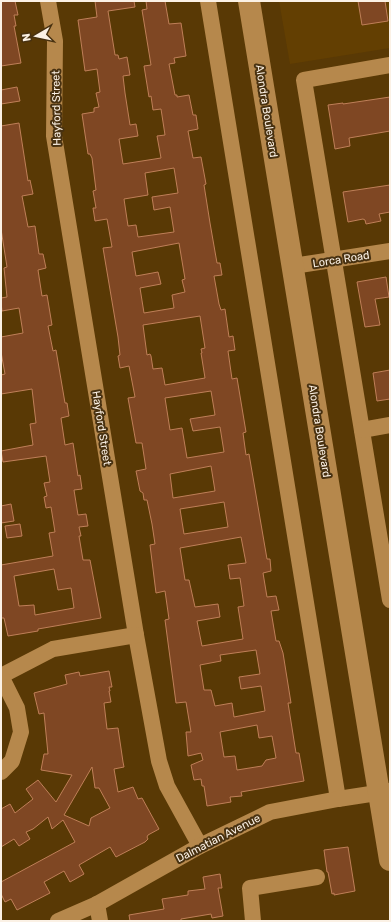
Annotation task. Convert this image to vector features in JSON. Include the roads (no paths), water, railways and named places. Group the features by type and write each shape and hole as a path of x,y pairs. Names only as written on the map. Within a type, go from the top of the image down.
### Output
{"main road":[{"name":"Alondra Boulevard","path":"250,1 293,266 384,792 390,860"}],"street":[{"name":"Hayford Street","path":"48,1 56,41 54,136 136,635 159,761 167,786 200,846"},
{"path":"208,1 338,799"},
{"path":"390,65 304,80 390,600"},
{"name":"Lorca Road","path":"293,266 390,251"},
{"path":"362,430 390,425"},
{"path":"1,772 12,761 21,732 17,708 1,676 54,649 136,635"},
{"name":"Dalmatian Avenue","path":"58,921 97,904 200,846 270,812 384,792"},
{"path":"253,921 250,888 317,877"},
{"path":"97,904 100,921"}]}
